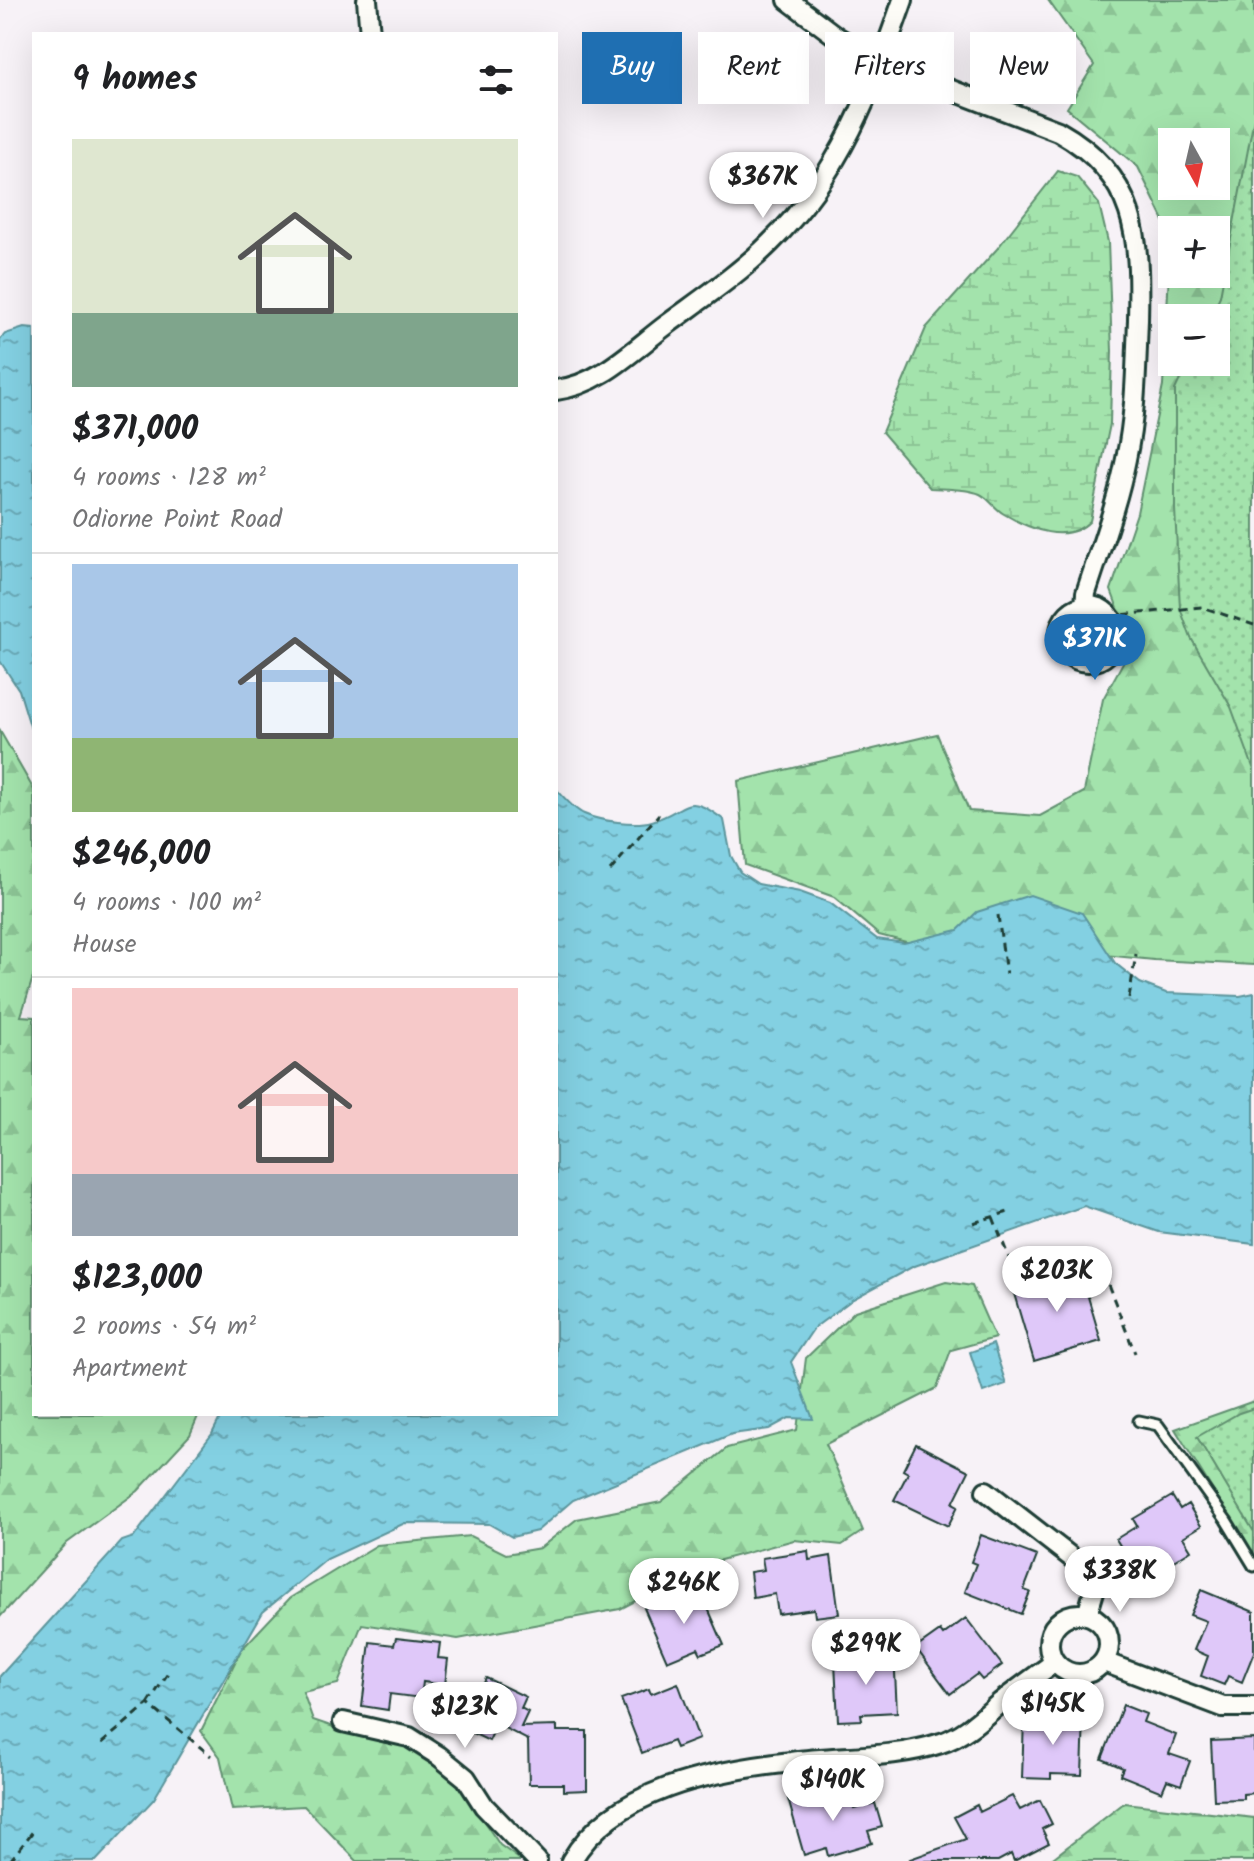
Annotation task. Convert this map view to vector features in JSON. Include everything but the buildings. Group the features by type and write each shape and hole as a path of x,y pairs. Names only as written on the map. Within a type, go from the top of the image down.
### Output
{"street":[{"path":"367,0 370,32"},
{"path":"788,0 830,32"},
{"path":"892,32 903,0"},
{"path":"954,91 1058,131 1080,143 1112,177 1131,215 1139,261 1133,419 1126,461 1086,593 1085,606"},
{"path":"558,390 578,385 612,367 768,245 793,220 843,149 863,104"},
{"path":"1085,606 1103,609 1110,616 1116,633 1111,651 1095,661 1077,659 1064,647 1061,629 1069,614 1085,606"},
{"path":"986,1491 1098,1578 1087,1615"},
{"path":"1074,1614 1087,1615 1099,1621 1107,1631 1109,1652 1104,1662 1087,1674 1064,1670 1055,1662 1050,1651 1049,1640 1053,1629 1062,1619 1074,1614"},
{"path":"571,1861 605,1821 625,1808 651,1795 707,1776 791,1762 915,1751 946,1742 979,1721 1055,1662"},
{"path":"1104,1662 1223,1707 1254,1707"},
{"path":"343,1722 409,1737 439,1756 466,1778 484,1806 537,1861"}],"lane":[{"path":"1139,1421 1158,1425 1226,1520 1254,1566"}],"path":[{"path":"1110,616 1202,607 1254,625"},
{"path":"610,871 659,814"},
{"path":"998,915 1006,974"},
{"path":"1129,998 1136,954"},
{"path":"973,1223 1008,1212"},
{"path":"993,1217 1011,1263 1096,1254 1135,1353"},
{"path":"102,1743 148,1704 170,1670"},
{"path":"148,1704 211,1756"},
{"path":"10,1861 34,1830"}],"green space":[{"path":"1048,0 1254,0 1254,965 914,944 879,935 834,897 745,865 738,781 937,734 969,811 1040,816 1084,792 1103,699 1132,646 1111,590 1137,513 1164,376 1230,376 1230,304 1167,304 1168,288 1230,288 1230,216 1162,216 1138,167 1067,108 1070,104 1076,104 1076,94 1094,65 1076,40 1076,32 1071,32"},
{"path":"1254,118 1254,770 1231,707 1191,638 1180,608 1175,509 1175,390 1182,376 1230,376 1230,304 1216,304 1222,288 1230,288 1230,244"},
{"path":"1058,171 1077,177 1099,204 1108,242 1112,351 1110,424 1090,521 1081,528 1059,533 1036,529 1014,520 980,494 930,488 882,432 926,328 996,250"},
{"path":"0,731 32,787 32,980 21,1016 32,1017 32,1416 198,1416 190,1435 138,1491 67,1543 0,1617"},
{"path":"946,1282 972,1286 995,1338 951,1350 937,1388 826,1444 863,1531 842,1545 794,1540 706,1564 620,1609 458,1639 362,1624 338,1684 303,1692 313,1720 354,1734 407,1744 458,1784 500,1845 522,1861 357,1861 304,1806 232,1810 220,1757 201,1731 241,1650 290,1598 377,1545 470,1536 506,1554 540,1548 577,1519 661,1502 727,1448 797,1430 806,1358 855,1311"},
{"path":"1254,1401 1254,1557 1175,1429"},
{"path":"1254,1408 1254,1532 1197,1437"},
{"path":"1124,1803 1254,1818 1254,1861 1049,1861"}],"water":[{"path":"32,329 32,732 19,690 0,661 0,340 5,334"},
{"path":"558,791 580,812 618,822 652,821 686,805 701,806 724,820 731,856 740,872 758,884 800,892 830,903 877,939 904,943 958,930 977,912 1030,895 1082,913 1115,963 1140,983 1166,993 1240,996 1254,993 1254,1244 1159,1232 1084,1206 912,1267 853,1299 814,1328 791,1362 813,1419 789,1418 769,1429 732,1434 573,1500 537,1531 512,1537 489,1524 405,1523 327,1559 263,1612 154,1799 96,1861 0,1861 0,1676 122,1541 134,1537 212,1434 221,1416 558,1416"},
{"path":"993,1344 1006,1384 983,1392 970,1352"}]}
